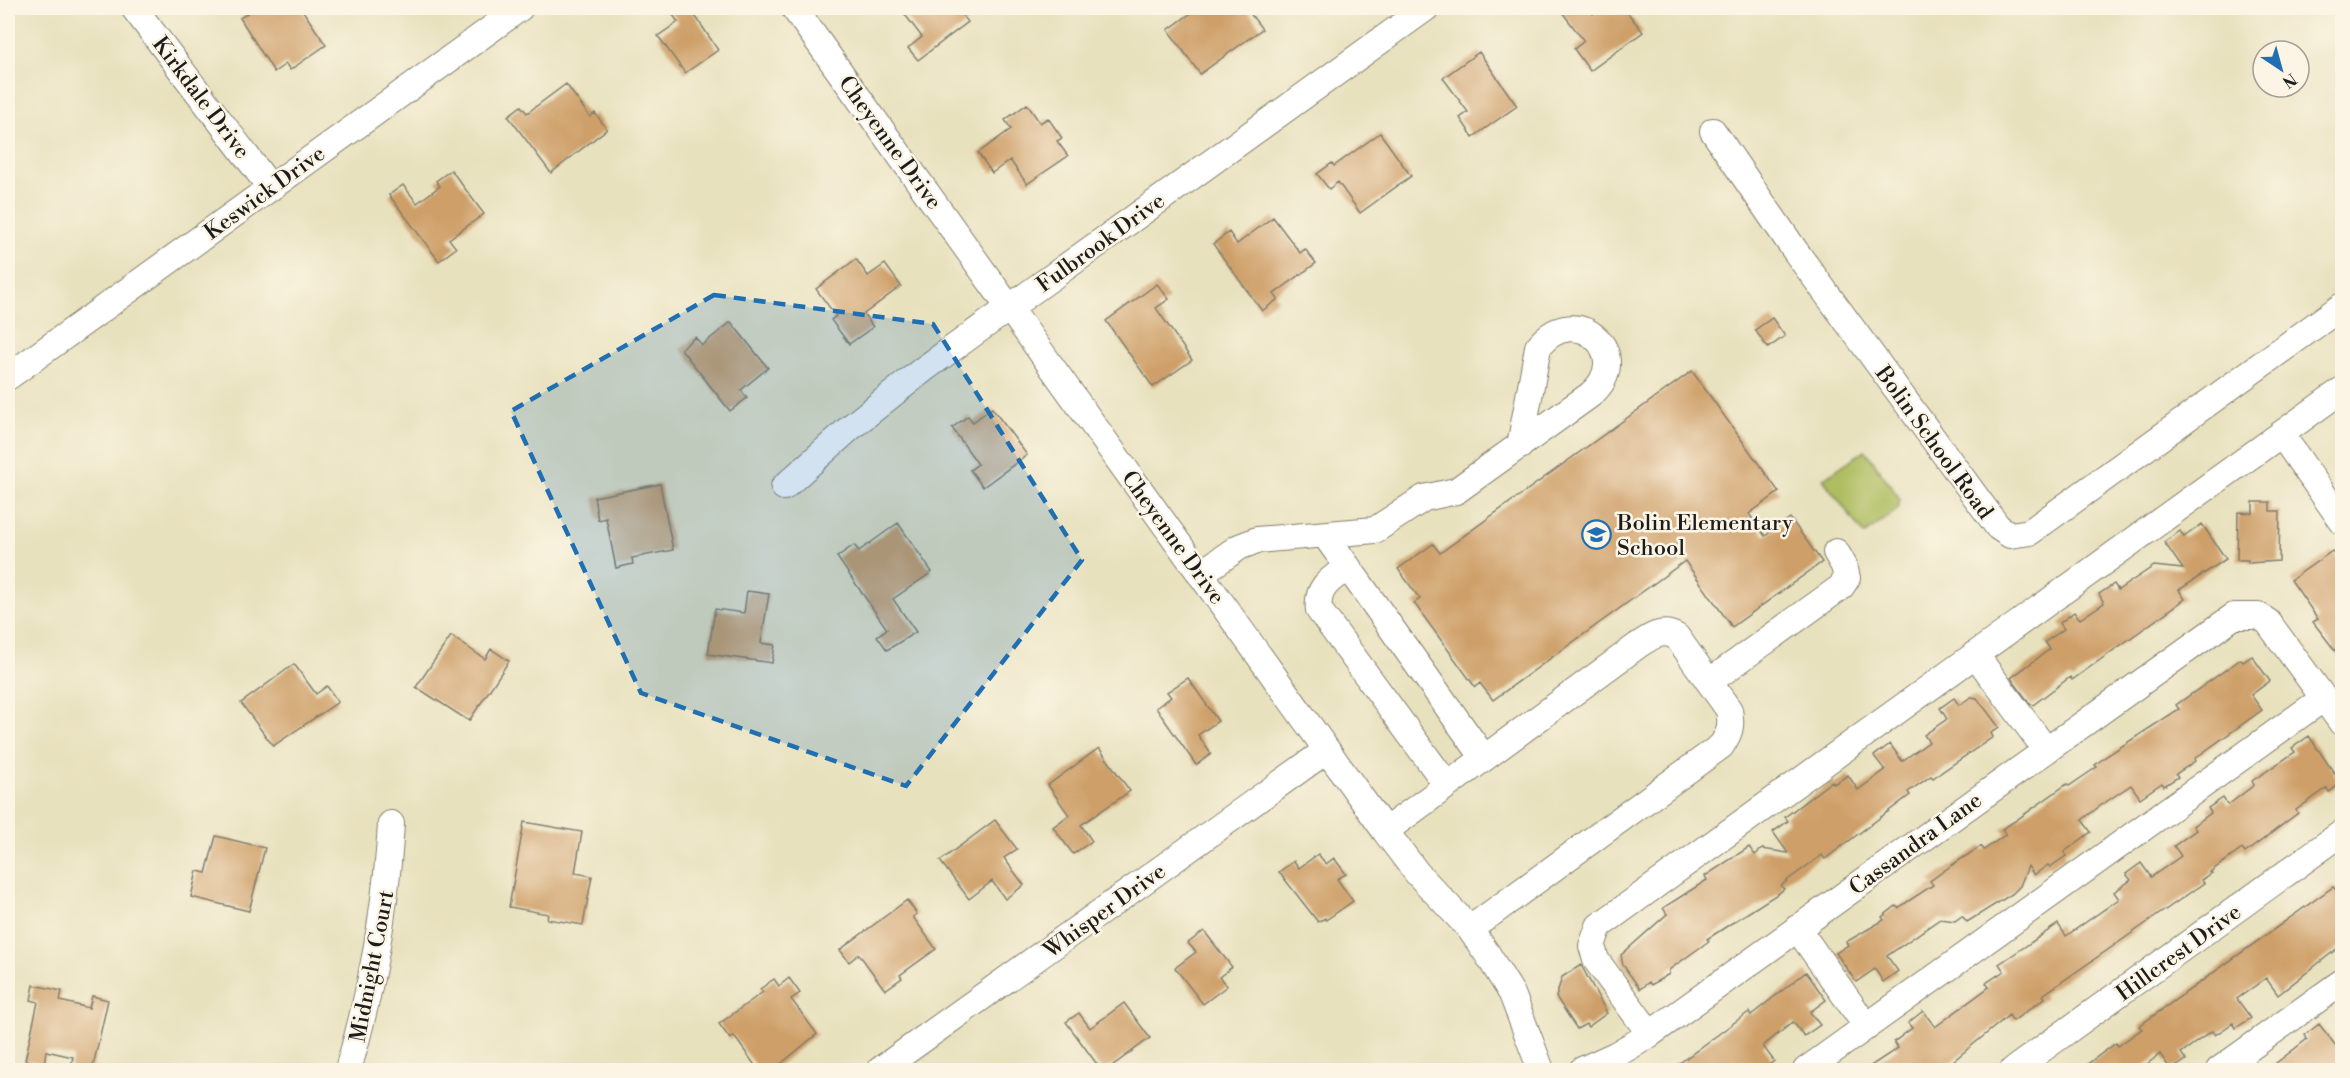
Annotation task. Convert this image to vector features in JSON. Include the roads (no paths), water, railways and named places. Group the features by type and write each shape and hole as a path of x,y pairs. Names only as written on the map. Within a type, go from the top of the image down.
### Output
{"street":[{"name":"Kirkdale Drive","path":"134,8 270,187"},
{"name":"Keswick Drive","path":"8,377 520,8"},
{"name":"Cheyenne Drive","path":"794,8 1385,831 1417,873 1470,929 1512,994 1541,1071"},
{"name":"Fulbrook Drive","path":"784,487 887,397 1426,8"},
{"name":"Bolin School Road","path":"1713,131 1796,252 1998,528 2010,535 2030,532 2343,306"},
{"path":"1200,574 1239,547 1257,540 1375,531 1424,498 1456,491 1520,446 1590,396 1599,388 1608,365 1600,342 1592,333 1580,328 1568,327 1546,337 1534,358 1520,446"},
{"path":"1650,1034 1596,960 1592,946 1599,926 2343,390"},
{"path":"2281,434 2343,521"},
{"path":"1325,535 1484,758"},
{"path":"1709,682 1841,587 1846,578 1844,566 1836,552"},
{"path":"1348,567 1324,585 1318,601 1319,610 1447,786"},
{"name":"Cassandra Lane","path":"1582,1071 1615,1056 1650,1034 2223,622 2245,614 2259,616 2268,622 2324,698"},
{"path":"1385,831 1654,635 1669,632 1677,637 1728,710 1731,724 1729,735 1721,746 1470,929"},
{"path":"1975,654 2046,750"},
{"path":"1806,1071 2324,698 2343,723"},
{"name":"Whisper Drive","path":"880,1071 1327,750"},
{"name":"Midnight Court","path":"348,1071 370,991 379,945 388,883 391,824"},
{"name":"Hillcrest Drive","path":"2013,1071 2343,833"},
{"path":"1797,928 1867,1027"},
{"path":"2219,1071 2343,982"}],"place":[{"name":"Bolin Elementary School","path":"1596,535"}]}
